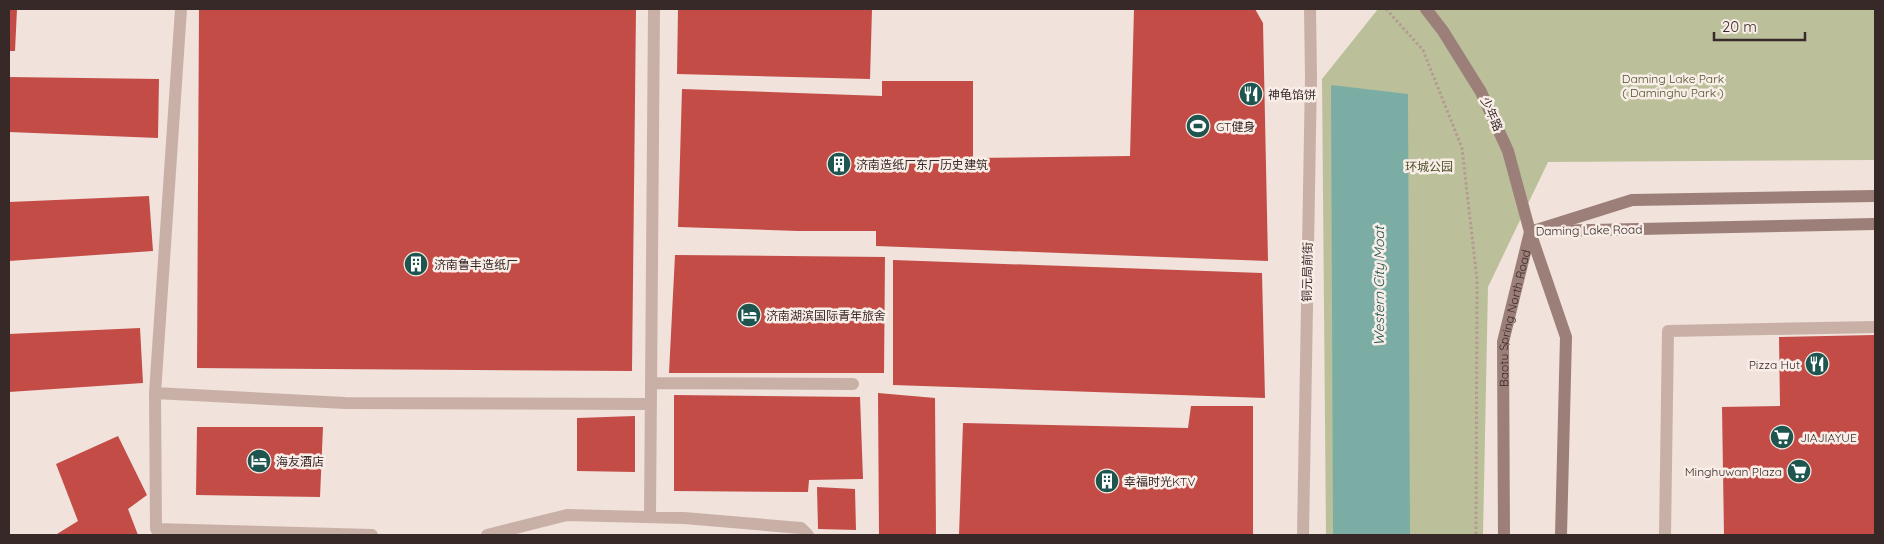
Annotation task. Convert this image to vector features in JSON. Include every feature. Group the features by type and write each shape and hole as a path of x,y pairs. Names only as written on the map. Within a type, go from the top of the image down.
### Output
{"main road":[{"name":"少年路","path":"1426,9 1443,31 1482,92 1508,151 1530,232"},
{"name":"Daming Lake Road","path":"1530,232 1632,200 1875,196"},
{"name":"Daming Lake Road","path":"1530,232 1875,224"},
{"name":"Baotu Spring North Road","path":"1504,535 1503,342 1530,232"},
{"name":"Baotu Spring North Road","path":"1530,232 1566,337 1561,535"}],"street":[{"path":"181,9 155,393 156,532 372,535"},
{"path":"650,516 654,9"},
{"name":"铜元局前街","path":"1303,535 1311,86 1310,9"},
{"path":"1665,535 1668,331 1875,327"},
{"path":"651,383 853,384"},
{"path":"155,393 345,403 650,404"},
{"path":"487,535 567,515 650,516 801,528 808,535"}],"path":[{"path":"1386,9 1423,50 1462,148 1477,280 1476,535"}],"green space":[{"name":"环城公园","path":"1378,9 1875,9 1875,160 1548,162 1488,287 1483,535 1326,535 1322,79"}],"water":[{"name":"Western City Moat","path":"1331,85 1408,94 1410,535 1333,535"}],"building":[{"path":"9,9 17,9 15,51 9,51"},
{"name":"济南鲁丰造纸厂","path":"199,9 636,9 632,371 197,368"},
{"path":"678,9 872,9 870,79 677,74"},
{"name":"GT健身","path":"1134,9 1255,9 1263,23 1268,261 876,246 876,231 798,231 678,227 682,89 882,96 882,81 973,81 973,158 1130,156"},
{"path":"9,77 159,79 158,138 9,132"},
{"path":"149,196 153,251 9,261 9,202"},
{"name":"济南湖滨国际青年旅舍","path":"675,255 885,257 884,373 669,373"},
{"path":"893,260 1262,273 1265,398 893,385"},
{"path":"140,328 143,383 9,392 9,334"},
{"name":"Minghuwan Plaza","path":"1875,335 1875,535 1724,535 1722,407 1780,406 1779,337"},
{"path":"878,393 935,398 936,535 879,535"},
{"path":"674,395 860,397 863,479 809,480 808,492 674,491"},
{"name":"幸福时光KTV","path":"1191,406 1253,406 1253,535 959,535 963,423 1188,428"},
{"path":"635,416 635,472 577,471 577,418"},
{"name":"海友酒店","path":"197,427 323,427 320,497 196,495"},
{"path":"118,436 147,495 128,509 138,535 58,535 78,521 56,464"},
{"path":"817,487 855,489 856,530 818,529"}],"place":[{"name":"神龟馅饼","path":"1251,94"},
{"name":"GT健身","path":"1198,126"},
{"name":"济南造纸厂东厂历史建筑","path":"839,164"},
{"name":"济南鲁丰造纸厂","path":"416,264"},
{"name":"济南湖滨国际青年旅舍","path":"749,315"},
{"name":"Pizza Hut","path":"1817,364"},
{"name":"JIAJIAYUE","path":"1782,437"},
{"name":"海友酒店","path":"259,461"},
{"name":"Minghuwan Plaza","path":"1799,471"},
{"name":"幸福时光KTV","path":"1107,481"}],"park label":[{"name":"Daming Lake Park ( Daminghu Park )","path":"1673,85"}]}
